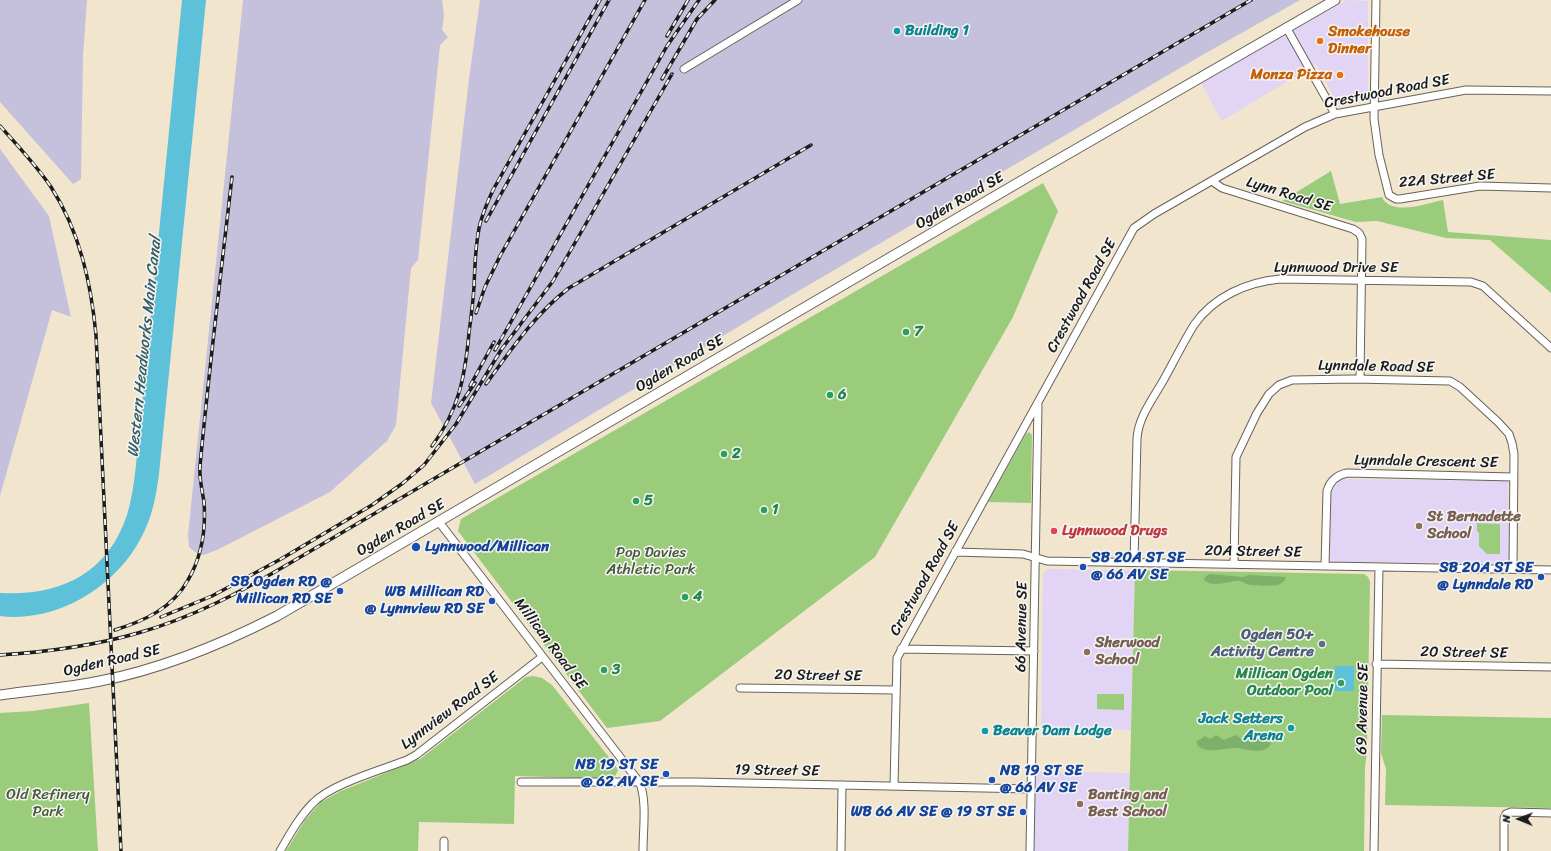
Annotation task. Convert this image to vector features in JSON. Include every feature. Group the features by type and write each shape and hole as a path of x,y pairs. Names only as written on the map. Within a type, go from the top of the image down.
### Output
{"street":[{"path":"684,69 798,0"},
{"name":"Ogden Road SE","path":"0,695 100,681 156,667 200,652 277,616 1286,27 1335,0"},
{"path":"1374,108 1376,0"},
{"path":"1286,27 1335,114"},
{"name":"Crestwood Road SE","path":"894,786 896,658 1134,228 1154,214 1305,126 1335,114 1466,90 1551,91"},
{"name":"22A Street SE","path":"1374,108 1379,155 1387,190 1389,195 1393,197 1400,199 1480,186 1551,188"},
{"name":"Lynn Road SE","path":"1212,181 1222,188 1353,228 1359,233 1362,239 1362,281"},
{"name":"Lynnwood Drive SE","path":"1134,562 1138,427 1140,421 1200,318 1212,306 1226,296 1243,287 1280,279 1476,283 1483,286 1551,348"},
{"path":"1360,379 1362,281"},
{"name":"Lynndale Road SE","path":"1234,564 1236,457 1257,413 1269,394 1279,385 1292,380 1360,379 1442,381 1454,383 1498,422 1509,434 1514,454 1513,569"},
{"name":"66 Avenue SE","path":"1030,851 1038,403"},
{"name":"Lynndale Crescent SE","path":"1325,566 1327,491 1330,483 1339,476 1347,473 1513,477"},
{"name":"Millican Road SE","path":"439,522 640,783"},
{"name":"20A Street SE","path":"954,552 1023,554 1047,561 1551,570"},
{"name":"69 Avenue SE","path":"1374,851 1376,664 1379,567"},
{"path":"901,649 1034,652"},
{"name":"Lynnview Road SE","path":"280,851 301,817 320,797 338,786 407,760 416,755 542,657"},
{"name":"20 Street SE","path":"1376,664 1551,667"},
{"name":"20 Street SE","path":"740,688 896,690"},
{"name":"Ogden Road SE","path":"0,691 16,693"},
{"name":"19 Street SE","path":"522,782 696,782 1031,789"},
{"path":"640,783 643,791 642,851"},
{"path":"841,851 842,785"},
{"path":"1504,851 1504,818 1506,814 1511,812 1551,813"},
{"path":"444,841 444,851"}],"shaded area":[{"path":"0,0 87,0 83,55 81,179 73,184 0,102"},
{"path":"243,0 442,0 444,16 442,30 448,37 440,45 418,260 411,268 396,425 387,441 330,492 217,550 203,555 195,552 189,547 188,535"},
{"path":"480,0 1300,0 1199,57 783,300 475,484 431,403 469,79"},
{"path":"1347,0 1368,1 1368,97 1338,104 1316,64 1222,121 1200,81"},
{"path":"0,149 49,216 71,317 52,310 0,496"},
{"name":"St Bernadette School","path":"1345,479 1508,481 1509,563 1330,562 1330,490 1336,482"},
{"name":"Sherwood School","path":"1047,569 1135,570 1131,730 1041,728 1043,575"},
{"name":"Banting and Best School","path":"1032,771 1130,773 1128,851 1030,851"}],"green space":[{"path":"1331,171 1340,204 1382,197 1387,203 1401,208 1419,206 1443,200 1448,232 1551,240 1551,293 1490,240 1446,238 1377,221 1356,222 1282,201"},
{"name":"Pop Davies Athletic Park","path":"1043,183 1058,211 1013,317 875,557 660,721 607,728 458,531 461,519"},
{"path":"1029,432 1032,435 1031,503 988,502 1026,434"},
{"path":"1477,523 1500,524 1500,554 1487,554 1479,546"},
{"path":"1135,570 1364,574 1368,577 1370,582 1364,851 1128,851"},
{"path":"1210,574 1243,577 1249,575 1286,577 1285,580 1278,585 1262,586 1246,584 1241,581 1211,584 1204,580 1205,577"},
{"path":"533,676 542,678 552,685 615,765 618,770 614,779 515,776 514,824 419,822 418,851 286,851 305,820 321,802 341,791 420,759 526,677"},
{"path":"1097,694 1124,694 1124,710 1097,709"},
{"name":"Old Refinery Park","path":"89,703 98,851 0,851 0,713 33,711"},
{"path":"1382,715 1551,718 1551,808 1385,805 1386,769 1381,753"},
{"path":"1216,735 1224,740 1236,735 1241,739 1255,737 1269,740 1271,744 1268,748 1258,751 1237,748 1207,750 1202,749 1196,742 1205,736 1210,739"}],"water":[{"path":"182,0 206,0 159,474 151,515 141,538 130,556 116,572 100,586 82,598 62,608 42,614 21,617 0,616 0,593 42,591 78,578 94,567 107,553 118,536 127,515 136,462"},
{"path":"1335,666 1354,666 1354,691 1335,691"}],"railway":[{"path":"432,446 441,433 455,406 463,378 473,305 477,240 484,211 493,190 600,0"},
{"path":"486,221 609,0"},
{"path":"476,313 485,287 500,256 645,0"},
{"path":"667,36 688,0"},
{"path":"495,350 667,46 699,0"},
{"path":"662,79 697,19 715,0"},
{"path":"0,655 70,648 121,638 177,620 250,586 1251,0"},
{"path":"161,617 212,596 281,559 372,505 403,483 424,465 456,424 501,350 553,281 672,74"},
{"path":"0,126 39,171 61,204 77,240 91,296 96,335 121,851"},
{"path":"486,384 534,321 569,288 811,145"},
{"path":"115,630 147,618 166,606 182,590 193,571 200,552 204,532 204,502 200,479 200,466 232,177"},
{"path":"470,386 494,342"},
{"path":"459,406 475,383"}],"place":[{"name":"Building 1","path":"897,31"},
{"name":"Smokehouse Dinner","path":"1320,41"},
{"name":"Monza Pizza","path":"1340,75"},
{"name":"7","path":"906,332"},
{"name":"6","path":"830,395"},
{"name":"2","path":"724,454"},
{"name":"5","path":"636,501"},
{"name":"1","path":"764,510"},
{"name":"St Bernadette School","path":"1419,526"},
{"name":"Lynnwood Drugs","path":"1054,531"},
{"name":"Lynnwood/Millican","path":"416,547"},
{"name":"SB 20A ST SE @ 66 AV SE","path":"1083,567"},
{"name":"SB 20A ST SE @ Lynndale RD","path":"1541,577"},
{"name":"SB Ogden RD @ Millican RD SE","path":"340,591"},
{"name":"4","path":"685,597"},
{"name":"WB Millican RD @ Lynnview RD SE","path":"492,601"},
{"name":"Ogden 50+ Activity Centre","path":"1322,644"},
{"name":"Sherwood School","path":"1087,652"},
{"name":"3","path":"604,670"},
{"name":"Millican Ogden Outdoor Pool","path":"1341,683"},
{"name":"Jack Setters Arena","path":"1291,728"},
{"name":"Beaver Dam Lodge","path":"985,731"},
{"name":"NB 19 ST SE @ 62 AV SE","path":"666,774"},
{"name":"NB 19 ST SE @ 66 AV SE","path":"992,780"},
{"name":"Banting and Best School","path":"1080,804"},
{"name":"WB 66 AV SE @ 19 ST SE","path":"1023,812"}],"water label":[{"name":"Western Headworks Main Canal","path":"145,347"}]}
